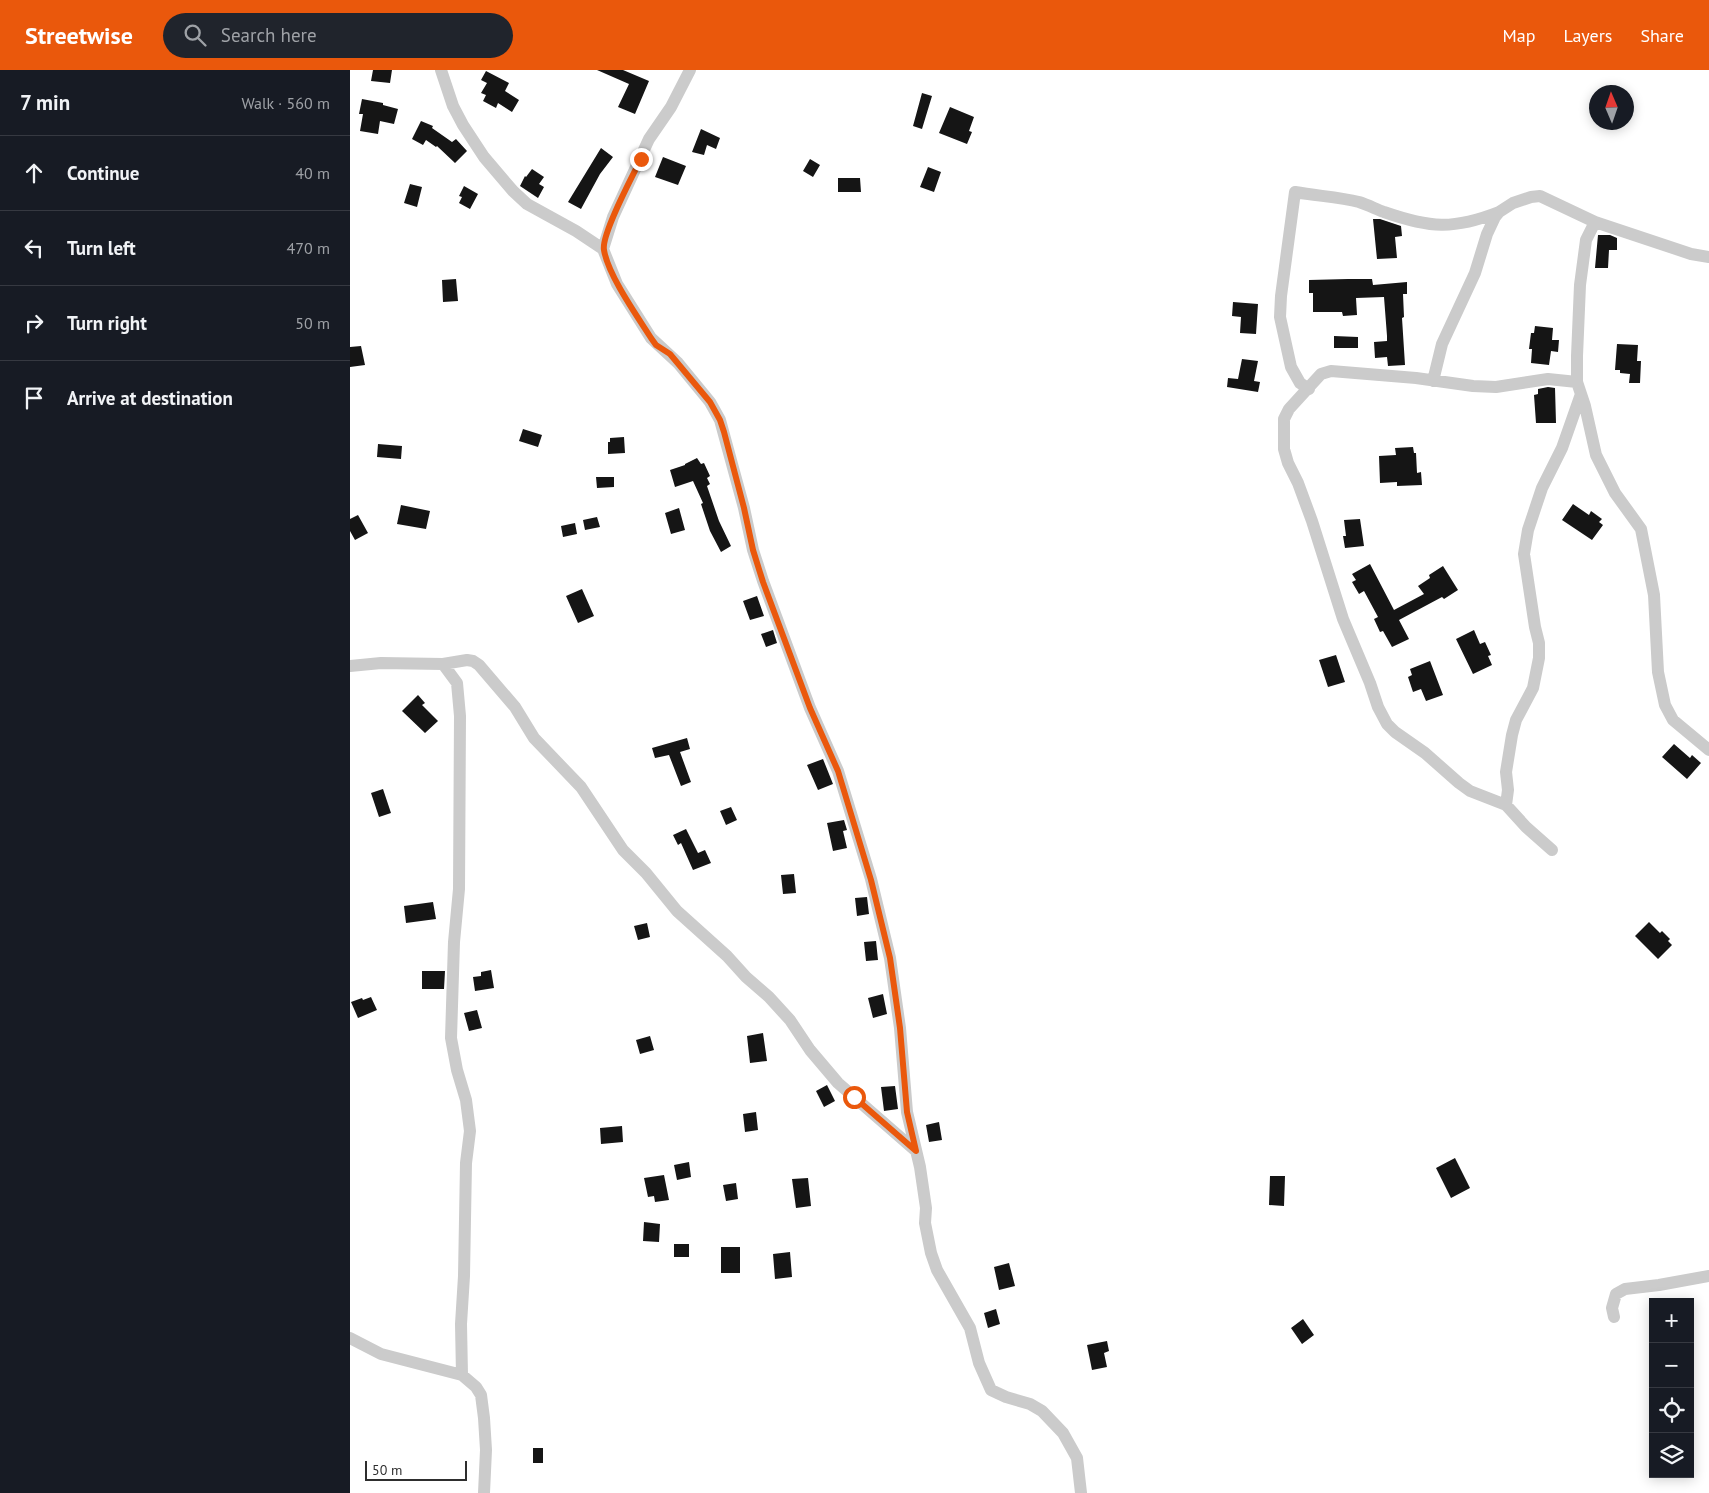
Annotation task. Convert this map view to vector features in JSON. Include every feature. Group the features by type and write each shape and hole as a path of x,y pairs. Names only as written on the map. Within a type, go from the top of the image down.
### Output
{"street":[{"path":"441,70 453,106 484,157 513,191 527,204 576,231 603,249 617,284 651,338 656,345 670,354 710,402 720,420 763,582 810,708 838,771 871,880 890,958 900,1028 907,1112 920,1167 931,1253 937,1270 970,1328 978,1363 991,1390 1006,1397 1030,1404 1042,1411 1064,1433 1077,1458 1081,1493"},
{"path":"603,249 613,217 649,139 671,107 690,70"},
{"path":"1308,390 1300,383 1290,367 1280,317 1282,287 1295,192 1359,202 1430,225 1446,226 1481,219 1499,212 1513,203 1540,196 1595,222 1691,254 1709,257"},
{"path":"1433,381 1442,344 1475,273 1487,234 1499,212"},
{"path":"1595,222 1586,240 1580,285 1576,356 1579,388 1596,455 1615,492 1641,529 1654,595 1658,672 1664,705 1673,720 1709,750"},
{"path":"1552,850 1526,827 1506,805 1480,796 1459,783 1425,753 1386,724 1341,614 1312,521 1298,483 1288,463 1284,449 1284,419 1289,410 1322,374 1331,371 1416,378 1473,386 1496,386 1548,379 1579,388"},
{"path":"1506,805 1508,790 1506,772 1512,735 1516,720 1533,688 1539,658 1539,643 1524,554 1526,542 1542,488 1562,448 1579,388"},
{"path":"350,666 381,663 443,664 467,660 479,665 511,702 534,738 580,786 623,850 673,906 727,956 790,1020 810,1050 838,1083 916,1151"},
{"path":"443,664 456,683 460,716 459,889 454,942 451,1038 457,1070 466,1100 470,1131 466,1163 464,1276 460,1324 462,1375"},
{"path":"1614,1317 1612,1308 1616,1294 1625,1289 1709,1276"},
{"path":"350,1338 381,1354 462,1375 476,1387 480,1396 486,1450 484,1493"}],"building":[{"path":"373,70 392,70 390,83 371,81"},
{"path":"597,70 623,70 649,81 635,114 618,107 629,84"},
{"path":"486,71 509,83 505,91 519,100 512,112 498,103 496,108 483,101 486,95 481,93 487,83 481,80"},
{"path":"922,93 932,96 922,129 913,126"},
{"path":"362,99 383,103 383,105 398,109 394,124 380,121 378,134 360,131 363,114 359,114"},
{"path":"950,107 974,117 969,131 972,132 967,144 939,133"},
{"path":"421,121 433,126 432,128 452,142 456,139 467,151 455,163 437,146 426,140 423,145 412,139"},
{"path":"701,129 720,138 716,149 707,145 704,155 692,152"},
{"path":"601,148 613,157 600,174 581,209 568,202"},
{"path":"663,157 686,166 678,185 655,177"},
{"path":"810,159 820,165 813,177 803,171"},
{"path":"928,167 941,172 934,192 920,187"},
{"path":"532,169 544,177 539,184 544,187 538,198 520,186 525,176"},
{"path":"838,178 860,178 861,192 838,192"},
{"path":"410,184 422,187 417,207 404,203"},
{"path":"464,186 478,194 470,209 459,203 462,197 459,196"},
{"path":"1373,219 1380,219 1401,226 1402,236 1395,237 1397,258 1377,259"},
{"path":"1598,235 1610,235 1617,238 1617,250 1609,250 1608,268 1595,268"},
{"path":"456,279 458,301 443,302 442,280"},
{"path":"1372,279 1373,285 1407,282 1407,294 1403,294 1404,317 1402,318 1405,365 1388,366 1387,357 1375,358 1374,342 1387,341 1384,297 1356,298 1357,315 1343,316 1342,312 1313,312 1313,293 1309,293 1309,280"},
{"path":"1233,302 1258,304 1256,334 1240,333 1241,317 1232,316"},
{"path":"1535,326 1553,328 1552,340 1559,340 1558,352 1551,351 1549,365 1531,363 1532,349 1529,349 1531,333 1534,333"},
{"path":"1334,336 1358,337 1358,348 1334,348"},
{"path":"1617,344 1638,345 1637,361 1641,361 1640,383 1629,383 1630,374 1620,373 1620,370 1615,370"},
{"path":"361,346 365,365 350,367 350,347"},
{"path":"1242,359 1258,361 1254,381 1260,382 1258,392 1227,387 1228,378 1238,379"},
{"path":"1555,388 1556,423 1536,423 1534,395 1538,394 1538,389"},
{"path":"523,429 542,435 538,447 519,441"},
{"path":"624,437 625,453 608,454 610,438"},
{"path":"378,444 402,446 401,459 377,457"},
{"path":"1413,447 1414,453 1416,453 1417,473 1421,472 1422,485 1397,486 1397,482 1380,483 1379,456 1396,455 1395,448"},
{"path":"697,458 701,464 704,463 710,476 707,478 710,484 707,486 719,521 731,546 721,552 710,531 701,504 703,503 693,481 675,487 670,470 685,465"},
{"path":"596,477 614,477 614,487 597,488"},
{"path":"1573,504 1589,515 1591,511 1602,519 1599,522 1603,525 1592,540 1562,520"},
{"path":"401,505 430,511 426,529 397,524"},
{"path":"679,508 685,530 671,534 665,513"},
{"path":"358,515 368,533 355,540 350,531 350,519"},
{"path":"597,517 600,527 585,530 583,520"},
{"path":"1360,519 1364,546 1345,548 1343,536 1346,536 1344,520"},
{"path":"575,523 577,534 563,537 561,526"},
{"path":"1370,564 1394,610 1424,594 1418,586 1430,578 1429,575 1443,566 1458,590 1444,599 1442,597 1399,620 1409,639 1392,647 1383,631 1380,632 1374,619 1378,617 1364,591 1359,594 1352,582 1356,580 1352,574"},
{"path":"582,589 594,616 578,623 566,596"},
{"path":"757,596 764,616 750,620 743,601"},
{"path":"773,630 777,643 766,647 761,634"},
{"path":"1474,630 1480,644 1485,642 1491,655 1488,656 1492,665 1473,674 1456,639"},
{"path":"1336,655 1345,682 1328,687 1319,660"},
{"path":"1430,661 1443,695 1426,701 1421,689 1413,692 1408,677 1412,675 1410,669"},
{"path":"418,695 425,703 422,705 438,721 425,733 402,711"},
{"path":"687,738 690,749 680,752 691,782 681,786 669,755 655,758 652,748"},
{"path":"1674,744 1690,758 1692,755 1701,763 1687,779 1662,757"},
{"path":"823,759 833,784 818,790 807,765"},
{"path":"383,789 391,813 379,817 371,793"},
{"path":"731,807 737,820 726,825 720,811"},
{"path":"844,820 847,830 843,831 847,848 833,851 827,823"},
{"path":"686,829 698,853 705,850 711,863 693,870 681,843 678,845 673,835"},
{"path":"794,874 796,893 783,894 781,875"},
{"path":"867,897 869,914 857,916 855,898"},
{"path":"433,902 436,919 406,923 404,906"},
{"path":"1649,922 1660,933 1662,931 1670,939 1668,941 1672,945 1658,959 1635,936"},
{"path":"647,923 650,937 638,940 634,926"},
{"path":"876,941 878,960 866,961 864,942"},
{"path":"491,970 494,988 475,991 473,977 481,976 481,972"},
{"path":"422,971 445,971 444,989 422,989"},
{"path":"883,994 887,1014 873,1018 868,998"},
{"path":"371,997 377,1010 358,1018 351,1002"},
{"path":"477,1010 482,1028 469,1031 464,1013"},
{"path":"763,1033 767,1061 750,1063 747,1036"},
{"path":"650,1036 654,1050 640,1054 636,1040"},
{"path":"827,1085 835,1101 824,1107 816,1091"},
{"path":"895,1086 898,1109 884,1111 881,1087"},
{"path":"756,1112 758,1130 745,1132 743,1114"},
{"path":"939,1122 942,1140 929,1142 926,1125"},
{"path":"622,1126 623,1142 601,1144 600,1128"},
{"path":"1455,1158 1470,1188 1451,1198 1436,1168"},
{"path":"689,1162 691,1177 677,1180 674,1165"},
{"path":"664,1175 669,1200 655,1202 654,1196 648,1197 644,1178"},
{"path":"1270,1176 1285,1176 1284,1206 1269,1205"},
{"path":"808,1178 811,1206 796,1208 792,1179"},
{"path":"736,1183 738,1199 726,1201 723,1185"},
{"path":"644,1222 660,1224 659,1242 643,1241"},
{"path":"674,1244 689,1244 689,1257 674,1257"},
{"path":"721,1247 740,1247 740,1273 721,1273"},
{"path":"790,1252 792,1277 775,1279 773,1254"},
{"path":"1009,1263 1015,1286 999,1290 994,1267"},
{"path":"996,1309 1000,1324 988,1328 984,1313"},
{"path":"1303,1319 1314,1335 1302,1344 1291,1328"},
{"path":"1107,1341 1109,1351 1104,1353 1107,1367 1092,1370 1087,1345"},
{"path":"533,1448 543,1448 543,1463 533,1463"}],"route":[{"path":"641,159 613,217 603,249 617,284 651,338 656,345 670,354 678,363 710,402 720,420 763,582 810,708 838,771 871,880 890,958 892,983 900,1028 907,1112 916,1151 854,1097"}]}
